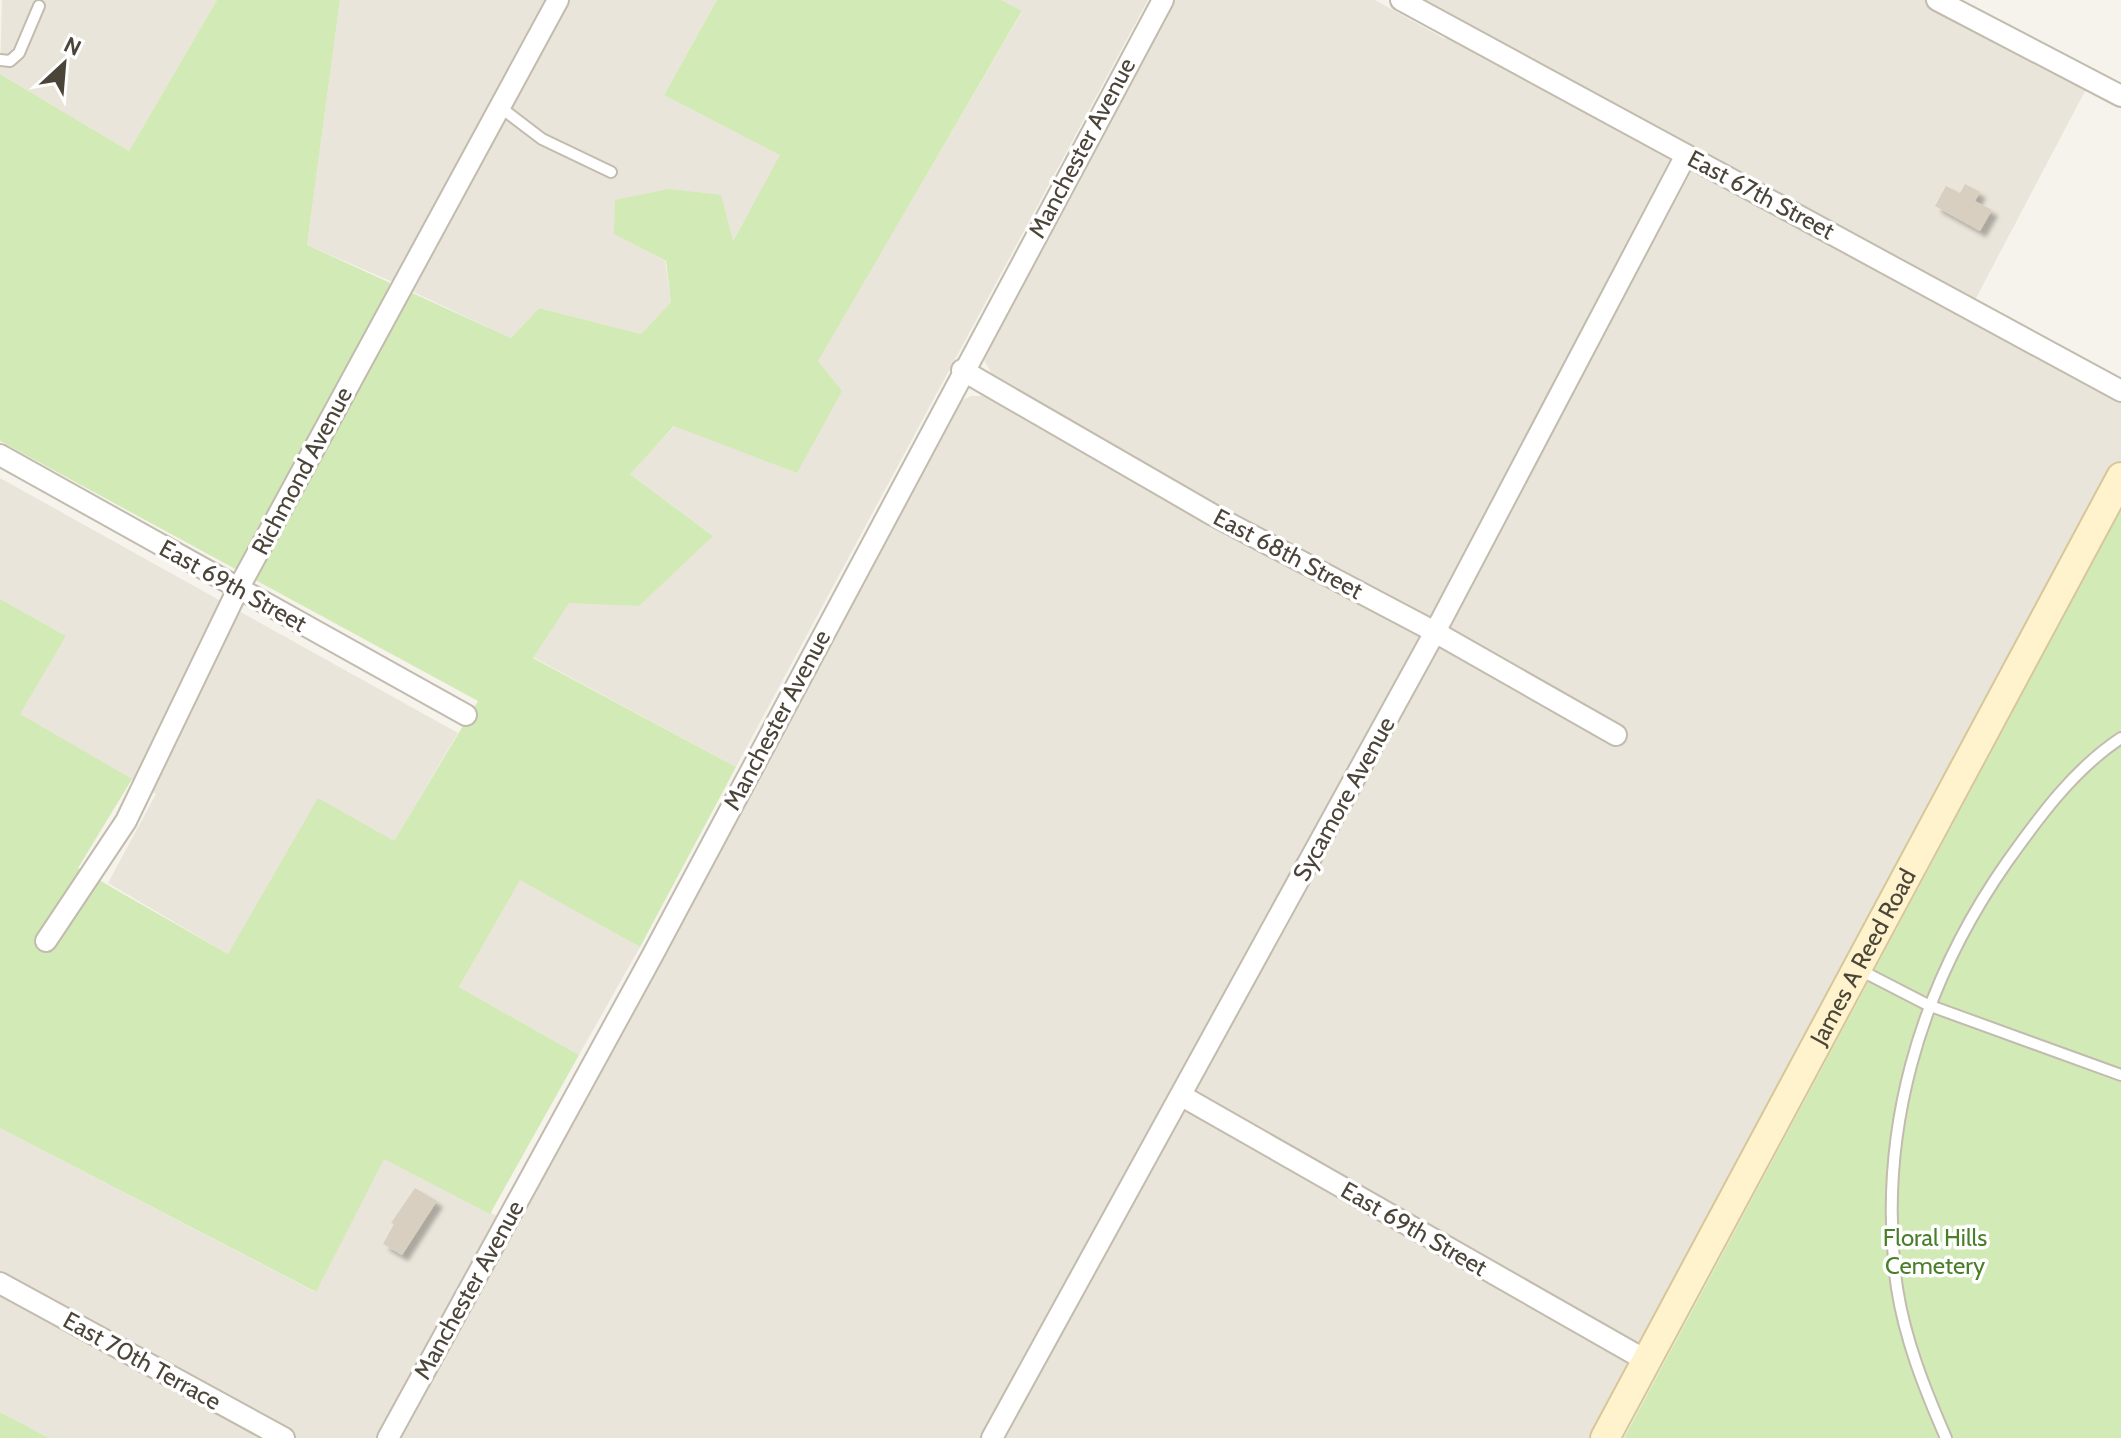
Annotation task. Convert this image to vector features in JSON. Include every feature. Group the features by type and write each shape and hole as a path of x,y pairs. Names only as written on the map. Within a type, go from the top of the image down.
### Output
{"street":[{"name":"Richmond Avenue","path":"46,941 126,821 238,589 558,0"},
{"name":"Manchester Avenue","path":"388,1438 651,958 962,370 1163,0"},
{"name":"East 67th Street","path":"1401,0 2121,391"},
{"path":"1937,0 2121,96"},
{"name":"Sycamore Avenue","path":"992,1438 1435,632 1686,155"},
{"name":"East 68th Street","path":"962,370 1213,515 1435,632 1616,735"},
{"name":"East 69th Street","path":"0,455 466,715"},
{"name":"James A Reed Road","path":"1605,1438 2121,477"},
{"name":"East 69th Street","path":"1182,1096 1647,1361"},
{"name":"East 70th Terrace","path":"0,1283 284,1438"}],"lane":[{"path":"0,60 10,61 19,53 39,6"},
{"path":"498,106 542,139 611,172"},
{"path":"1946,1438 1910,1343 1898,1291 1892,1239 1892,1183 1899,1121 1928,1005 1991,885 2030,829 2102,750 2121,738"},
{"path":"1857,969 1928,1005 2121,1075"}],"shaded area":[{"path":"2,0 217,0 129,151 0,74"},
{"path":"340,0 549,0 395,283 307,245"},
{"path":"568,0 717,0 664,95 781,155 732,242 615,234 665,261 671,302 641,334 539,308 511,338 407,289"},
{"path":"1001,0 1148,0 736,767 533,657 569,602 639,606 712,535 629,473 675,426 797,473 817,361 1022,12"},
{"path":"1175,0 1375,0 1445,39 1457,17 1426,0 1954,0 2093,76 1965,319 2121,402 2121,460 1591,1438 49,1438 0,1412 0,1128 315,1292 384,1158 515,1225 960,401 971,396 989,396 1197,498 993,376 984,360"},
{"path":"0,478 458,733 394,841 228,954 108,883 156,794 19,714 66,636 0,599"},
{"path":"520,879 640,947 579,1055 459,987"}],"green space":[{"path":"217,0 340,0 307,245 511,338 539,308 641,334 671,302 666,261 614,234 615,200 669,189 721,195 733,241 780,155 664,95 717,0 1001,0 1022,11 818,361 842,391 797,473 674,426 630,474 713,536 639,606 569,603 533,658 736,767 640,947 520,880 459,987 579,1055 490,1214 384,1159 316,1292 0,1128 0,599 66,636 20,714 132,779 78,868 228,954 318,798 394,841 478,701 0,441 0,74 129,151"},
{"name":"Floral Hills Cemetery","path":"2121,510 2121,1438 1624,1438"},
{"path":"0,1412 49,1438 0,1438"}],"building":[{"path":"1965,184 1980,192 1975,201 1992,210 1980,231 1935,206 1946,186 1960,193"},
{"path":"415,1188 437,1201 402,1255 383,1244 394,1224 391,1223"}]}
